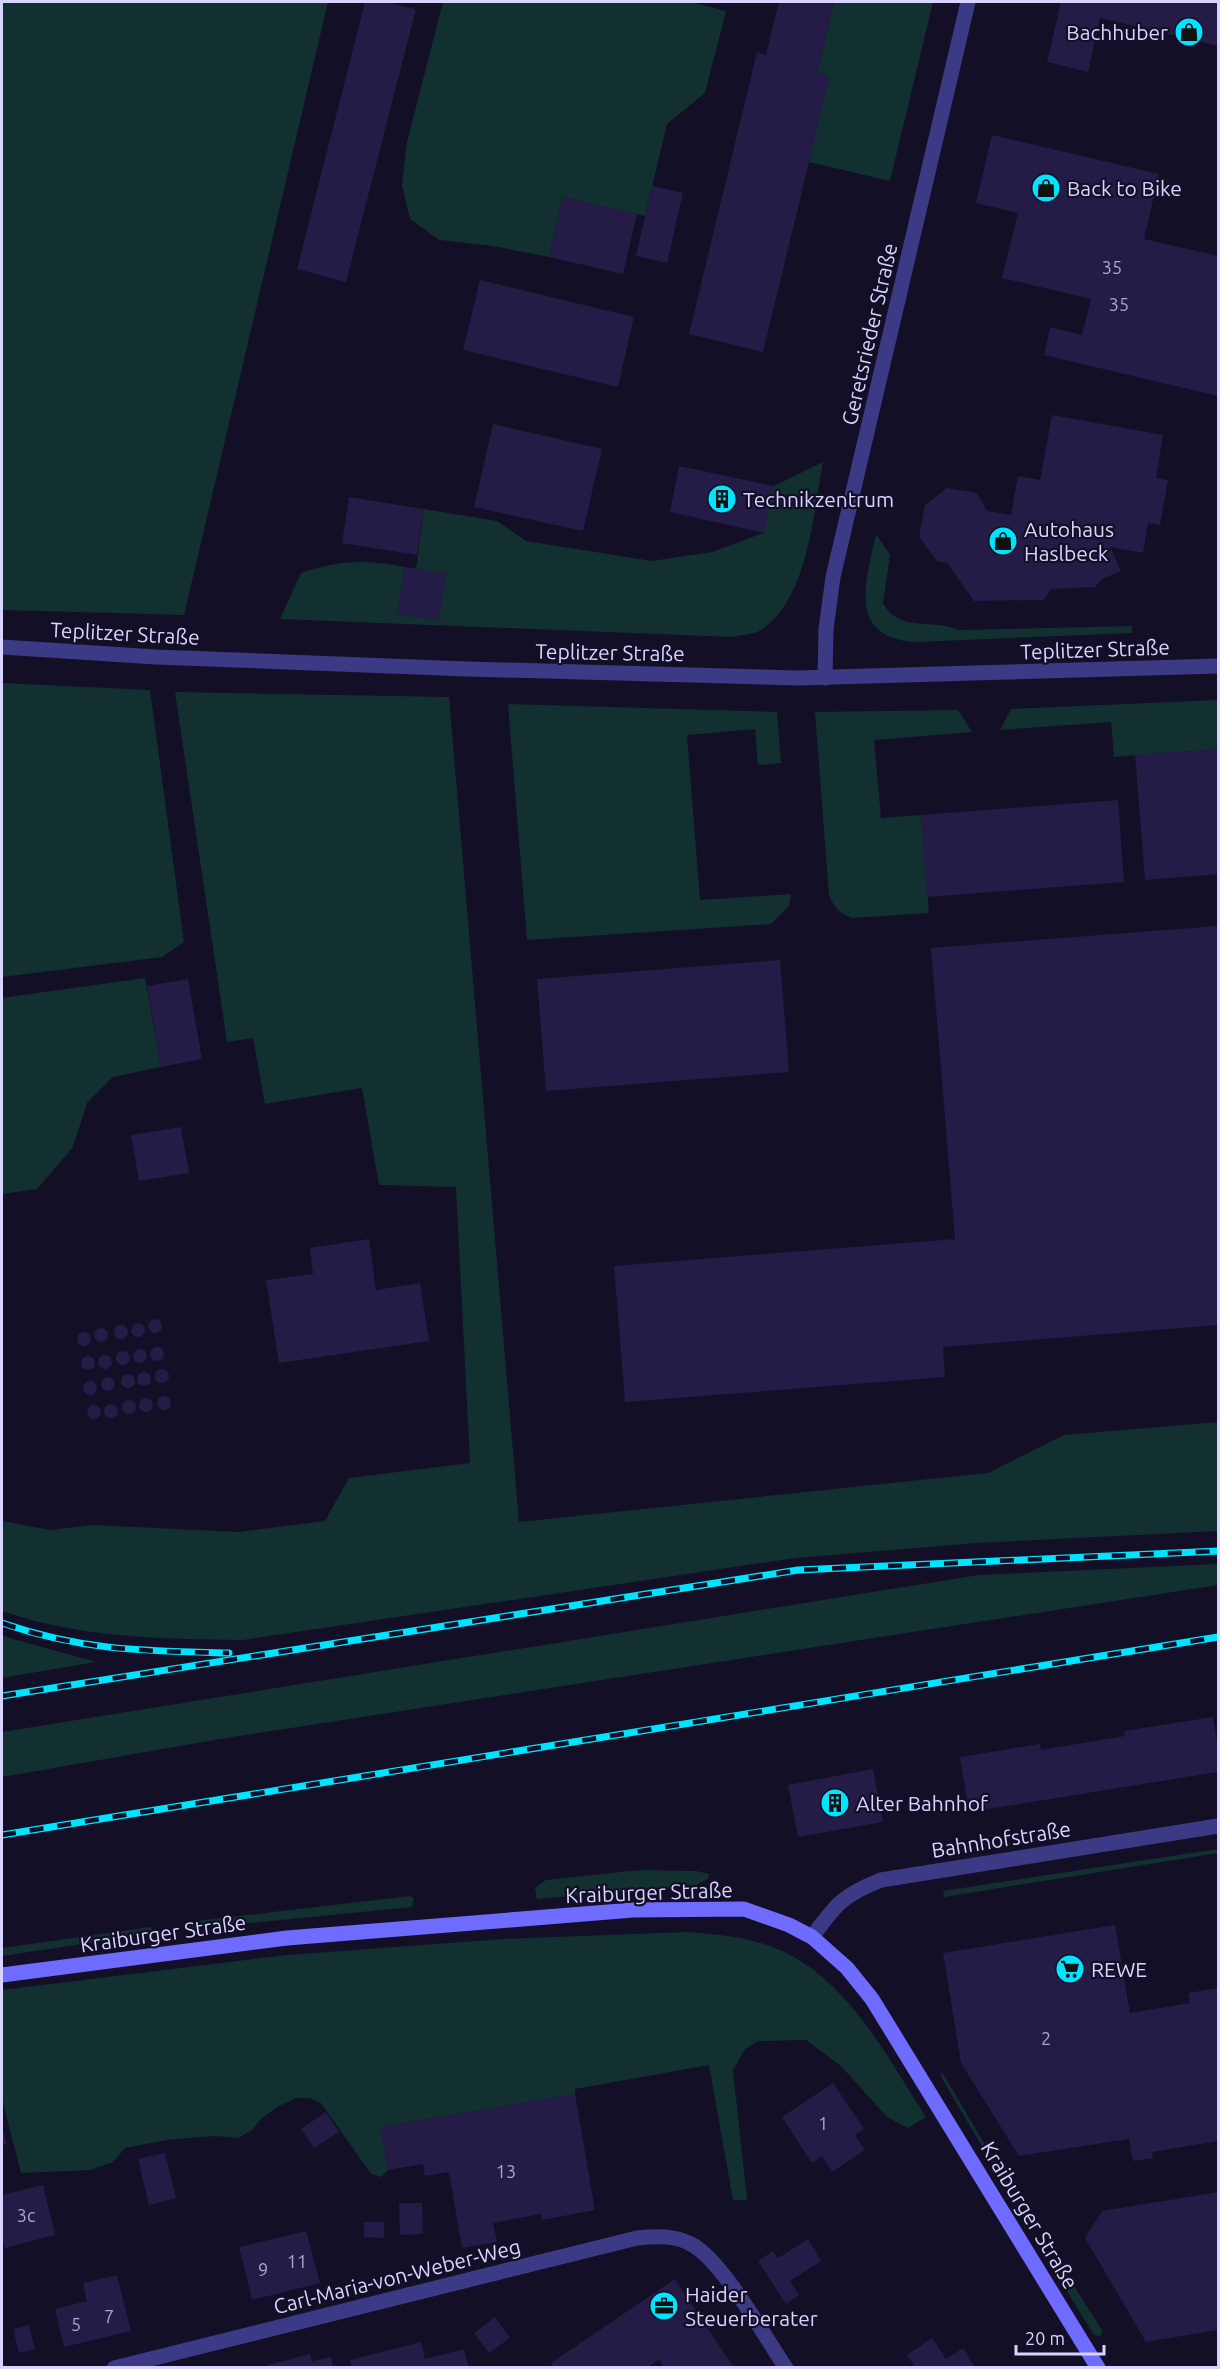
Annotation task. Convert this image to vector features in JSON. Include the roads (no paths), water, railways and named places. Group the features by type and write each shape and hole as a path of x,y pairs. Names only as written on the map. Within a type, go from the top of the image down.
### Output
{"main road":[{"name":"Kraiburger Straße","path":"2,1976 287,1938 633,1910 744,1909 782,1921 812,1937 847,1968 872,1999 1098,2367"}],"street":[{"name":"Geretsrieder Straße","path":"825,678 826,628 833,578 969,2"},
{"name":"Teplitzer Straße","path":"2,647 156,657 467,669 825,678 1218,666"},
{"name":"Bahnhofstraße","path":"812,1937 838,1903 854,1891 882,1880 1218,1826"},
{"name":"Carl-Maria-von-Weber-Weg","path":"114,2367 637,2238 661,2236 691,2244 713,2262 786,2367"}],"railway":[{"path":"2,1696 798,1570 1218,1551"},
{"path":"2,1623 60,1639 114,1648 229,1653"},
{"path":"2,1835 1218,1637"}],"place":[{"name":"Bachhuber","path":"1189,32"},
{"name":"Back to Bike","path":"1046,188"},
{"name":"Technikzentrum","path":"722,499"},
{"name":"Autohaus Haslbeck","path":"1003,541"},
{"name":"Alter Bahnhof","path":"835,1803"},
{"name":"REWE","path":"1070,1969"},
{"name":"Haider Steuerberater","path":"664,2306"}]}
